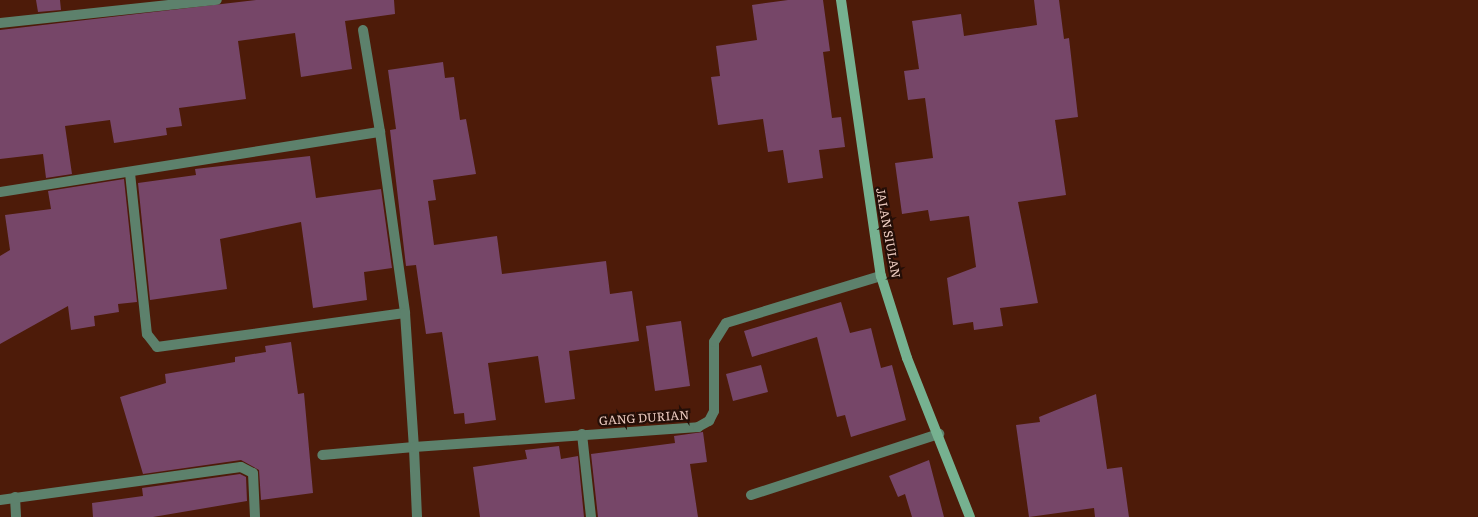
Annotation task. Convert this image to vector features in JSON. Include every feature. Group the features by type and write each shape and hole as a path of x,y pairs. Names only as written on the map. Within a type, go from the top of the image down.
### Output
{"street":[{"path":"0,23 217,0"},
{"name":"JALAN SIULAN","path":"841,0 881,276 907,358 939,434 970,517"},
{"path":"363,30 380,132 405,314 417,517"},
{"path":"0,192 130,173 380,132"},
{"path":"130,173 147,334 156,347 405,314"},
{"name":"GANG DURIAN","path":"322,456 414,447 698,426 709,421 714,411 714,342 726,322 881,276"},
{"path":"582,434 591,517"},
{"path":"752,495 939,434"},
{"path":"0,500 241,467 252,473 255,517"},
{"path":"15,497 16,517"}],"building":[{"path":"36,0 60,0 61,10 38,12"},
{"path":"256,0 394,0 395,14 345,21 352,69 301,77 295,33 238,41 246,99 179,108 182,126 166,128 167,135 114,143 110,120 65,126 72,174 46,178 43,154 0,159 0,30"},
{"path":"788,0 823,0 830,51 823,52 832,118 841,117 845,147 819,150 823,178 788,183 783,150 768,152 763,119 718,125 711,77 720,76 716,46 757,40 752,5"},
{"path":"1034,0 1059,0 1064,39 1069,38 1078,117 1055,120 1066,195 1018,202 1038,303 1000,308 1003,326 974,330 973,322 953,325 947,278 976,267 969,216 930,221 928,210 902,214 895,163 933,158 925,98 908,100 904,71 919,69 912,21 961,14 964,36 1037,25"},
{"path":"443,62 445,78 454,77 460,120 466,119 476,174 433,180 436,200 428,201 434,245 497,236 502,274 606,261 610,294 632,291 639,341 569,351 575,399 545,403 538,356 488,363 496,420 465,424 464,413 454,414 442,332 426,334 416,265 406,266 390,130 396,129 388,70"},
{"path":"310,156 316,198 381,189 392,268 364,272 367,300 313,308 301,222 220,239 227,289 150,300 138,183 196,175 195,169"},
{"path":"124,179 137,302 118,304 119,312 94,316 95,326 71,330 68,306 0,344 0,256 10,250 5,215 51,209 48,191"},
{"path":"841,302 850,333 871,328 881,368 892,365 906,420 851,437 845,415 837,417 817,337 752,357 744,331"},
{"path":"681,321 690,386 655,391 646,326"},
{"path":"291,342 298,394 304,393 313,493 261,500 259,470 241,460 143,474 120,397 166,383 165,374 235,362 235,357 266,352 265,346"},
{"path":"761,365 768,392 733,401 726,374"},
{"path":"1096,394 1107,469 1122,467 1129,517 1095,517 1094,508 1029,517 1016,425 1040,422 1039,417"},
{"path":"703,432 707,462 690,464 698,517 598,517 591,454 675,443 674,436"},
{"path":"559,446 561,459 578,456 584,517 480,517 473,467 527,459 525,450"},
{"path":"929,460 944,517 912,517 905,494 898,497 889,476"},
{"path":"240,474 246,477 247,501 153,517 93,517 92,503 143,496 142,488"}]}
